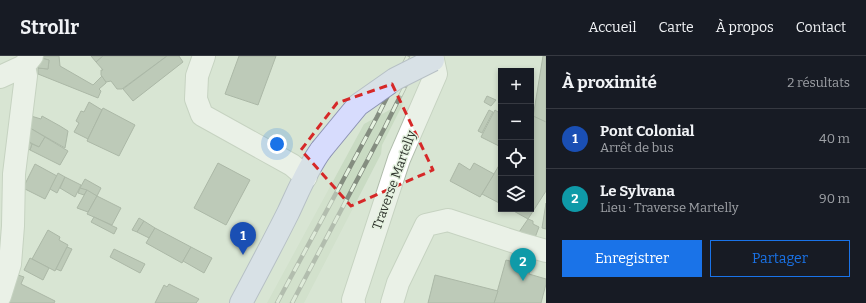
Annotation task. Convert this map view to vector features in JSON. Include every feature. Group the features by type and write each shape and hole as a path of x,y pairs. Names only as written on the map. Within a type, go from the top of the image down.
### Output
{"main road":[{"path":"241,303 316,156 358,105 395,79 435,58"}],"street":[{"path":"204,56 197,76 196,99 202,115 292,165 306,177"},
{"name":"Traverse Martelly","path":"354,303 353,300 399,159 436,74 435,58"},
{"path":"0,77 28,61"},
{"path":"0,296 10,264 13,226 14,174 28,61"},
{"path":"392,303 398,283 426,225 448,220 546,251"}],"highlighted area":[{"path":"392,84 433,170 351,206 301,150 337,103"}],"shaded area":[{"path":"404,102 382,145 381,154 304,303 267,303 364,124"}],"building":[{"path":"42,56 59,56 60,66 93,85 102,76 106,83 99,89 101,91 98,98 38,74 38,68 48,69 49,60 41,58"},
{"path":"91,56 103,56 96,62"},
{"path":"103,56 167,56 122,89 117,89 111,81 106,82 101,75 101,70 103,70 96,62"},
{"path":"167,56 179,56 183,62 133,101 123,89"},
{"path":"239,56 276,56 258,105 225,94"},
{"path":"543,56 546,56 546,122 534,117"},
{"path":"41,58 49,60 48,69 38,68"},
{"path":"487,96 496,100 491,106 484,102"},
{"path":"89,102 102,110 88,139 74,132 79,123 76,121 81,111 84,112"},
{"path":"103,108 135,125 119,156 87,141"},
{"path":"489,110 493,112 482,133 478,131"},
{"path":"495,110 498,112 498,146 481,137"},
{"path":"31,116 41,119 42,116 68,131 65,148 30,128"},
{"path":"534,116 546,122 546,191 534,210"},
{"path":"30,128 45,137 39,147 27,141"},
{"path":"45,137 68,151 60,165 30,150 32,144 39,147"},
{"path":"27,141 32,144 30,150 26,147"},
{"path":"218,163 250,180 226,225 194,208"},
{"path":"459,163 470,170 474,163 494,174 480,197 450,181"},
{"path":"35,164 57,176 45,199 23,188"},
{"path":"498,167 498,202 482,194"},
{"path":"58,173 65,177 57,193 50,189"},
{"path":"65,177 81,185 75,197 60,188"},
{"path":"85,179 101,188 97,196 80,188"},
{"path":"80,188 87,190 84,195 78,193"},
{"path":"87,190 97,196 88,212 77,208"},
{"path":"97,196 121,208 112,225 87,214"},
{"path":"546,203 546,229 542,228"},
{"path":"515,212 532,212 528,219"},
{"path":"94,217 117,228 114,234 91,222"},
{"path":"139,218 144,221 137,232 132,230"},
{"path":"528,219 533,221 533,224 539,227 533,243 517,235"},
{"path":"144,221 155,228 149,238 137,232"},
{"path":"155,228 191,247 182,263 146,243"},
{"path":"48,230 60,237 59,240 68,245 55,271 32,259"},
{"path":"67,247 72,249 61,271 56,269"},
{"path":"191,247 212,258 204,273 183,261"},
{"path":"114,249 145,264 140,273 110,257"},
{"path":"30,258 49,268 43,280 24,270"},
{"path":"506,260 518,263 517,267 530,270 529,274 546,279 541,303 494,303"},
{"path":"18,275 24,277 21,284 55,301 54,303 7,303"},
{"path":"435,275 498,291 494,303 428,303"},
{"path":"169,284 199,299 196,303 155,303 164,285 167,287"}],"railway":[{"path":"277,303 408,56"},
{"path":"292,303 385,127 420,56"}],"place":[{"name":"Pont Colonial","path":"243,255"},
{"name":"Le Sylvana","path":"523,281"}]}
